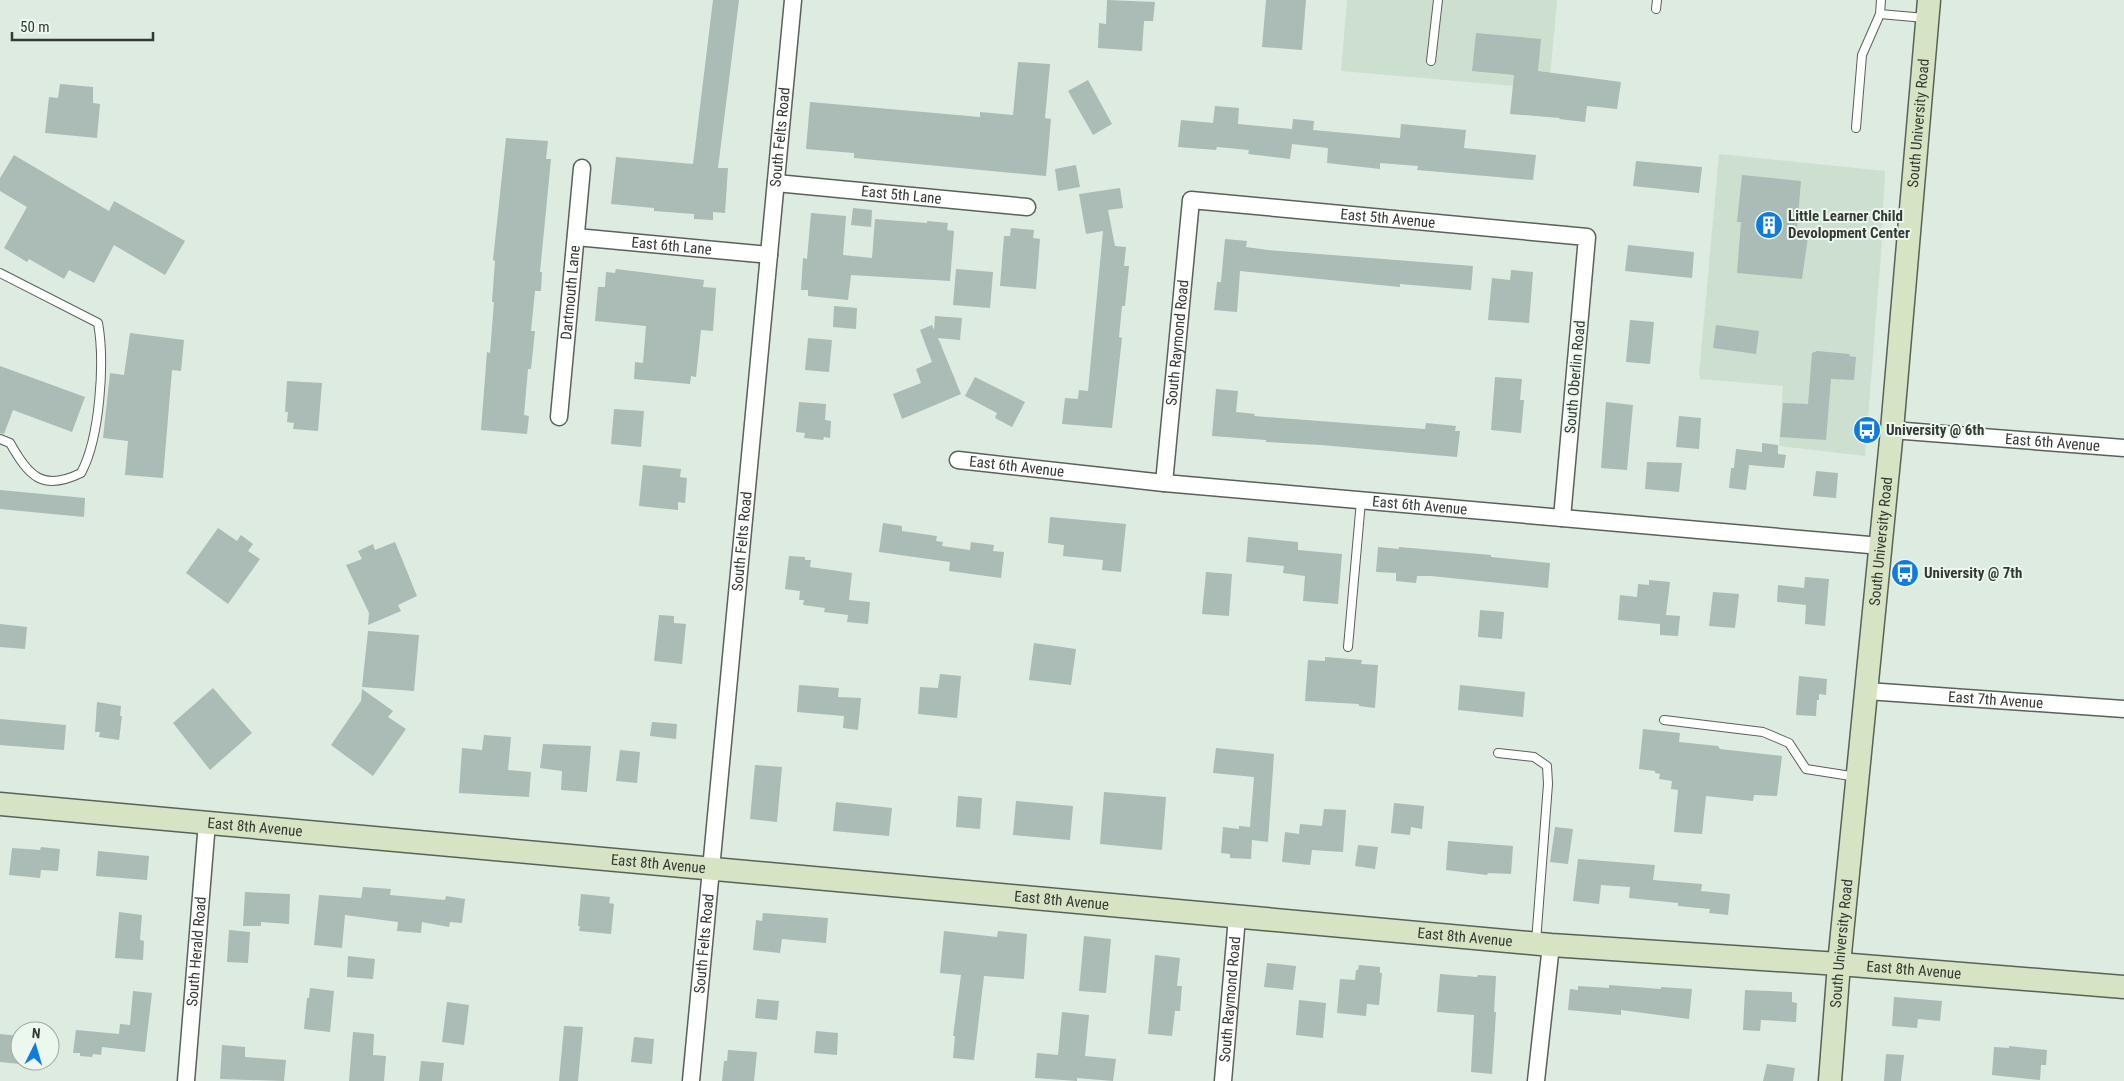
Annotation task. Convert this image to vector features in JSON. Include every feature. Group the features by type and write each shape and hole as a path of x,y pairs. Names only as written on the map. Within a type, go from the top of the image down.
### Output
{"street":[{"name":"South Felts Road","path":"691,1081 793,0"},
{"name":"South University Road","path":"1830,1081 1839,964 1892,430 1928,9"},
{"name":"Dartmouth Lane","path":"559,417 582,168"},
{"name":"East 5th Lane","path":"776,183 1027,207"},
{"name":"East 5th Avenue","path":"1190,200 1587,237"},
{"name":"South Raymond Road","path":"1164,484 1190,200"},
{"name":"East 6th Lane","path":"576,237 769,255"},
{"name":"South Oberlin Road","path":"1562,518 1587,237"},
{"name":"East 6th Avenue","path":"1892,430 2124,448"},
{"name":"East 6th Avenue","path":"958,460 1164,484 1881,546"},
{"name":"East 7th Avenue","path":"1867,691 2124,709"},
{"name":"East 8th Avenue","path":"0,804 712,868 1237,918 1543,944 1839,964 2124,988"},
{"name":"South Herald Road","path":"186,1081 207,822"},
{"name":"South Raymond Road","path":"1223,1081 1237,918"},
{"path":"1536,1081 1543,944"}],"lane":[{"path":"1431,61 1438,0"},
{"path":"1656,9 1657,0"},
{"path":"1856,128 1862,54 1880,14 1881,0"},
{"path":"1880,14 1928,9"},
{"path":"0,273 98,322 101,341 101,389 89,459 81,473 57,483 38,478 22,465 10,443 0,439"},
{"path":"1348,647 1361,501"},
{"path":"1664,720 1762,732 1788,743 1806,769 1859,777"},
{"path":"1498,753 1534,757 1547,766 1543,944"}],"shaded area":[{"path":"1347,0 1557,0 1549,89 1341,71"},
{"path":"1719,154 1885,171 1881,254 1865,456 1779,446 1783,386 1700,379"}],"building":[{"path":"713,0 739,0 718,168 728,168 725,213 713,212 713,220 694,219 694,214 654,211 654,208 611,204 616,157 693,164"},
{"path":"1107,0 1155,2 1153,21 1144,21 1142,51 1098,48 1099,23 1106,24"},
{"path":"1266,0 1306,0 1302,50 1262,47"},
{"path":"1476,33 1541,39 1538,71 1621,82 1617,109 1587,106 1585,122 1510,114 1514,75 1472,71"},
{"path":"1018,62 1050,64 1045,118 1051,119 1046,176 854,158 854,153 806,149 810,102 980,117 980,112 1013,115"},
{"path":"1088,80 1112,124 1093,135 1068,91"},
{"path":"60,84 93,87 93,103 100,104 97,138 45,133 49,97 58,98"},
{"path":"1215,106 1239,108 1238,124 1292,129 1293,119 1314,121 1313,130 1400,138 1401,124 1466,130 1464,148 1536,155 1533,180 1417,170 1418,166 1380,163 1380,169 1327,163 1328,148 1292,144 1290,159 1248,154 1249,150 1217,147 1216,150 1178,147 1181,120 1213,123"},
{"path":"506,138 548,141 546,159 551,159 540,272 542,272 541,291 535,291 531,331 535,331 531,369 528,369 524,415 529,416 527,434 481,430 487,352 490,353 494,302 492,302 495,261 493,260"},
{"path":"14,155 109,211 114,201 185,241 165,275 114,245 94,283 69,270 64,279 29,259 27,262 4,248 27,207 0,191 0,178"},
{"path":"1636,161 1702,167 1699,193 1633,186"},
{"path":"1076,165 1080,187 1058,191 1055,169"},
{"name":"Little Learner Child Devolopment Center","path":"1742,175 1801,181 1797,228 1809,230 1802,279 1737,273 1741,222 1737,222"},
{"path":"1120,188 1123,208 1108,210 1115,246 1126,247 1124,266 1129,266 1125,306 1122,306 1119,337 1122,338 1112,428 1062,424 1065,398 1078,399 1079,390 1088,391 1103,231 1086,234 1079,194"},
{"path":"853,208 872,210 871,227 851,225"},
{"path":"811,213 846,216 843,255 872,258 875,219 948,223 947,230 954,231 950,281 851,275 848,300 808,296 808,290 801,290 803,258 807,259"},
{"path":"1011,228 1034,230 1033,238 1040,239 1036,289 1000,286 1004,236 1010,236"},
{"path":"1225,239 1247,241 1246,247 1268,250 1473,266 1471,290 1400,284 1400,287 1240,271 1237,312 1214,310 1217,282 1221,282"},
{"path":"1628,245 1694,252 1692,278 1625,271"},
{"path":"616,269 704,280 703,287 716,288 713,331 701,330 696,377 691,376 690,384 634,379 635,362 643,363 646,326 595,321 598,287 605,287 606,272 615,273"},
{"path":"956,269 993,272 990,308 953,305"},
{"path":"1511,270 1533,272 1529,323 1488,320 1492,278 1510,280"},
{"path":"834,306 857,308 856,329 833,327"},
{"path":"935,316 962,318 960,340 938,338 961,394 902,419 893,394 921,383 916,369 932,362 920,330 932,325 934,330"},
{"path":"1630,320 1654,322 1650,364 1626,362"},
{"path":"1716,325 1759,331 1756,354 1713,348"},
{"path":"130,333 184,340 181,371 172,370 163,478 125,475 128,441 103,438 110,373 124,375"},
{"path":"808,338 832,340 829,372 805,370"},
{"path":"1817,351 1850,354 1849,356 1856,357 1854,380 1831,379 1826,440 1780,437 1783,403 1808,404 1812,353"},
{"path":"0,366 85,397 72,432 13,410 4,434 0,433"},
{"path":"975,377 1025,402 1012,427 995,418 997,413 965,396"},
{"path":"1495,377 1522,379 1520,400 1524,400 1521,433 1491,430"},
{"path":"287,381 322,383 318,431 293,429 294,423 287,422 288,412 285,412"},
{"path":"1216,389 1238,391 1236,412 1255,414 1254,416 1425,429 1426,423 1456,426 1455,431 1460,431 1457,457 1212,436"},
{"path":"799,402 826,404 825,420 831,421 830,438 824,437 823,440 804,438 805,433 796,432"},
{"path":"1606,402 1633,405 1627,470 1601,468"},
{"path":"614,409 644,411 641,447 611,444"},
{"path":"1679,416 1701,418 1699,449 1676,447"},
{"path":"1762,443 1778,445 1778,454 1786,455 1784,468 1749,465 1746,490 1729,488 1731,468 1734,468 1736,449 1762,452"},
{"path":"1647,462 1682,463 1679,492 1645,489"},
{"path":"643,465 681,469 680,477 687,478 685,503 678,502 678,510 639,506"},
{"path":"1816,471 1838,473 1836,498 1813,496"},
{"path":"0,490 85,498 84,517 0,509"},
{"path":"1050,517 1126,524 1121,572 1102,570 1103,560 1063,556 1064,545 1048,543"},
{"path":"883,523 902,526 902,531 937,536 936,541 943,542 942,546 970,550 971,542 994,545 993,551 1004,552 1001,578 949,571 950,562 879,552"},
{"path":"218,528 237,541 241,535 253,544 248,551 260,559 228,604 186,573"},
{"path":"1248,537 1298,542 1298,550 1342,554 1338,604 1303,601 1305,576 1283,573 1284,566 1246,562"},
{"path":"395,542 417,596 398,605 401,611 368,625 369,613 346,565 362,559 358,551 373,544 375,550"},
{"path":"1378,547 1491,555 1491,557 1550,563 1548,588 1431,576 1417,576 1416,583 1396,581 1396,573 1376,572"},
{"path":"789,556 805,557 805,560 811,560 810,567 852,573 849,600 870,602 868,624 847,622 848,615 824,612 825,608 803,605 804,600 799,600 800,591 785,589"},
{"path":"1206,572 1232,574 1229,616 1202,614"},
{"path":"1805,577 1829,579 1825,626 1805,624 1806,605 1777,602 1778,585 1804,588"},
{"path":"1649,580 1670,582 1666,615 1680,616 1678,636 1660,635 1660,624 1618,620 1620,595 1637,597 1638,584 1649,585"},
{"path":"1713,592 1739,594 1735,628 1709,626"},
{"path":"1480,610 1504,612 1502,639 1478,637"},
{"path":"659,615 674,616 674,623 686,624 682,664 654,661"},
{"path":"0,624 27,627 25,649 0,647"},
{"path":"368,631 419,635 414,691 362,687"},
{"path":"1034,643 1076,649 1071,685 1029,680"},
{"path":"1325,657 1362,660 1361,664 1378,665 1375,708 1359,706 1359,704 1305,701 1308,660 1325,661"},
{"path":"940,674 961,676 957,718 918,714 920,687 938,688"},
{"path":"1799,676 1827,679 1826,695 1819,694 1819,700 1817,700 1816,716 1796,715"},
{"path":"799,685 839,688 838,697 861,698 858,730 843,728 844,716 797,712"},
{"path":"1460,685 1525,692 1523,717 1458,710"},
{"path":"213,688 252,733 210,770 173,723"},
{"path":"362,689 393,711 388,717 406,729 373,776 331,745 361,701"},
{"path":"97,702 121,706 120,716 122,716 119,740 99,737 100,732 95,732"},
{"path":"0,719 66,725 64,750 0,745"},
{"path":"652,722 677,724 676,739 650,736"},
{"path":"1643,729 1680,733 1679,742 1782,756 1777,796 1754,795 1753,801 1706,796 1702,834 1674,832 1678,790 1671,789 1672,781 1659,779 1660,774 1655,773 1655,771 1639,769"},
{"path":"484,735 511,737 508,770 531,772 529,797 459,793 462,748 482,750"},
{"path":"543,744 591,746 587,792 561,790 562,771 540,768"},
{"path":"1216,748 1274,754 1268,842 1252,840 1251,859 1230,858 1230,854 1221,853 1223,827 1239,829 1239,826 1250,827 1254,777 1213,773"},
{"path":"620,750 640,752 637,783 616,781"},
{"path":"755,765 782,767 777,822 750,819"},
{"path":"1104,792 1166,797 1162,850 1100,844"},
{"path":"958,796 982,798 980,829 956,827"},
{"path":"1016,801 1073,806 1070,840 1013,835"},
{"path":"836,802 892,808 889,836 833,831"},
{"path":"1394,803 1424,806 1422,829 1411,827 1410,835 1391,833"},
{"path":"1324,809 1346,810 1343,852 1312,850 1310,865 1282,862 1285,832 1299,834 1300,824 1322,826"},
{"path":"1555,827 1573,829 1568,864 1550,862"},
{"path":"1448,841 1513,846 1511,874 1488,873 1487,875 1446,870"},
{"path":"1358,845 1378,847 1375,869 1355,866"},
{"path":"41,847 60,849 58,871 41,870 40,878 9,875 12,848 40,850"},
{"path":"98,851 149,856 147,880 96,876"},
{"path":"1578,859 1655,865 1653,880 1702,884 1701,891 1730,894 1728,915 1709,913 1710,909 1678,906 1678,903 1629,898 1630,887 1601,885 1599,904 1573,901"},
{"path":"363,887 391,889 390,895 445,900 446,896 465,899 462,923 450,922 449,927 422,922 421,933 397,931 398,922 345,915 342,948 314,945 319,895 361,898"},
{"path":"245,892 290,894 289,924 261,922 261,926 243,926"},
{"path":"581,894 610,897 609,903 614,904 611,934 579,931"},
{"path":"119,912 142,915 140,940 144,941 143,960 115,958"},
{"path":"763,913 828,918 826,943 782,939 780,953 753,950 756,920 762,921"},
{"path":"229,930 250,932 248,963 227,962"},
{"path":"944,931 997,937 998,931 1027,934 1024,979 984,976 974,1060 953,1058 955,1036 953,1036 961,975 940,973"},
{"path":"1084,936 1111,939 1106,993 1079,991"},
{"path":"1155,955 1180,958 1177,986 1182,986 1180,1011 1175,1011 1172,1036 1148,1034"},
{"path":"348,956 375,959 373,979 347,977"},
{"path":"1267,963 1296,966 1293,990 1264,987"},
{"path":"1359,965 1380,967 1380,973 1382,973 1379,1005 1367,1004 1366,1016 1337,1013 1340,979 1355,980 1356,970 1358,970"},
{"path":"1440,974 1477,977 1478,975 1496,976 1492,1074 1471,1072 1474,1015 1437,1012"},
{"path":"1609,985 1692,989 1689,1019 1621,1010 1621,1015 1568,1010 1570,989 1578,990 1578,986 1609,988"},
{"path":"310,988 334,991 330,1032 304,1029 307,998 309,998"},
{"path":"1745,990 1792,992 1792,1002 1797,1003 1796,1022 1761,1020 1760,1031 1743,1030"},
{"path":"133,991 152,993 145,1052 102,1047 101,1055 93,1054 92,1057 73,1053 76,1030 119,1034 120,1024 130,1025"},
{"path":"1894,997 1942,1001 1940,1021 1918,1019 1917,1028 1892,1026"},
{"path":"757,999 779,1001 777,1020 755,1018"},
{"path":"1299,1000 1326,1003 1323,1038 1296,1035"},
{"path":"447,1002 469,1005 464,1045 442,1042"},
{"path":"1062,1012 1089,1015 1085,1056 1116,1059 1113,1081 1077,1078 1077,1081 1035,1078 1037,1053 1058,1055"},
{"path":"564,1026 583,1027 578,1081 559,1081"},
{"path":"816,1031 838,1033 837,1055 814,1053"},
{"path":"353,1032 374,1034 373,1055 386,1056 384,1081 349,1081"},
{"path":"0,1034 10,1035 10,1063 0,1062"},
{"path":"634,1037 654,1039 652,1064 631,1062"},
{"path":"222,1045 245,1047 245,1057 286,1060 284,1081 220,1079"},
{"path":"2009,1046 2047,1050 2046,1065 2041,1065 2040,1080 1992,1075 1994,1047 2009,1048"},
{"path":"728,1050 757,1052 754,1081 722,1081 724,1061 727,1061"},
{"path":"1886,1054 1904,1055 1901,1081 1884,1081"},
{"path":"421,1061 444,1063 442,1081 419,1081"},
{"path":"1767,1064 1795,1068 1793,1081 1763,1081"}],"place":[{"name":"Little Learner Child Devolopment Center","path":"1769,225"},
{"name":"University @ 6th","path":"1867,430"},
{"name":"University @ 7th","path":"1905,573"}]}
